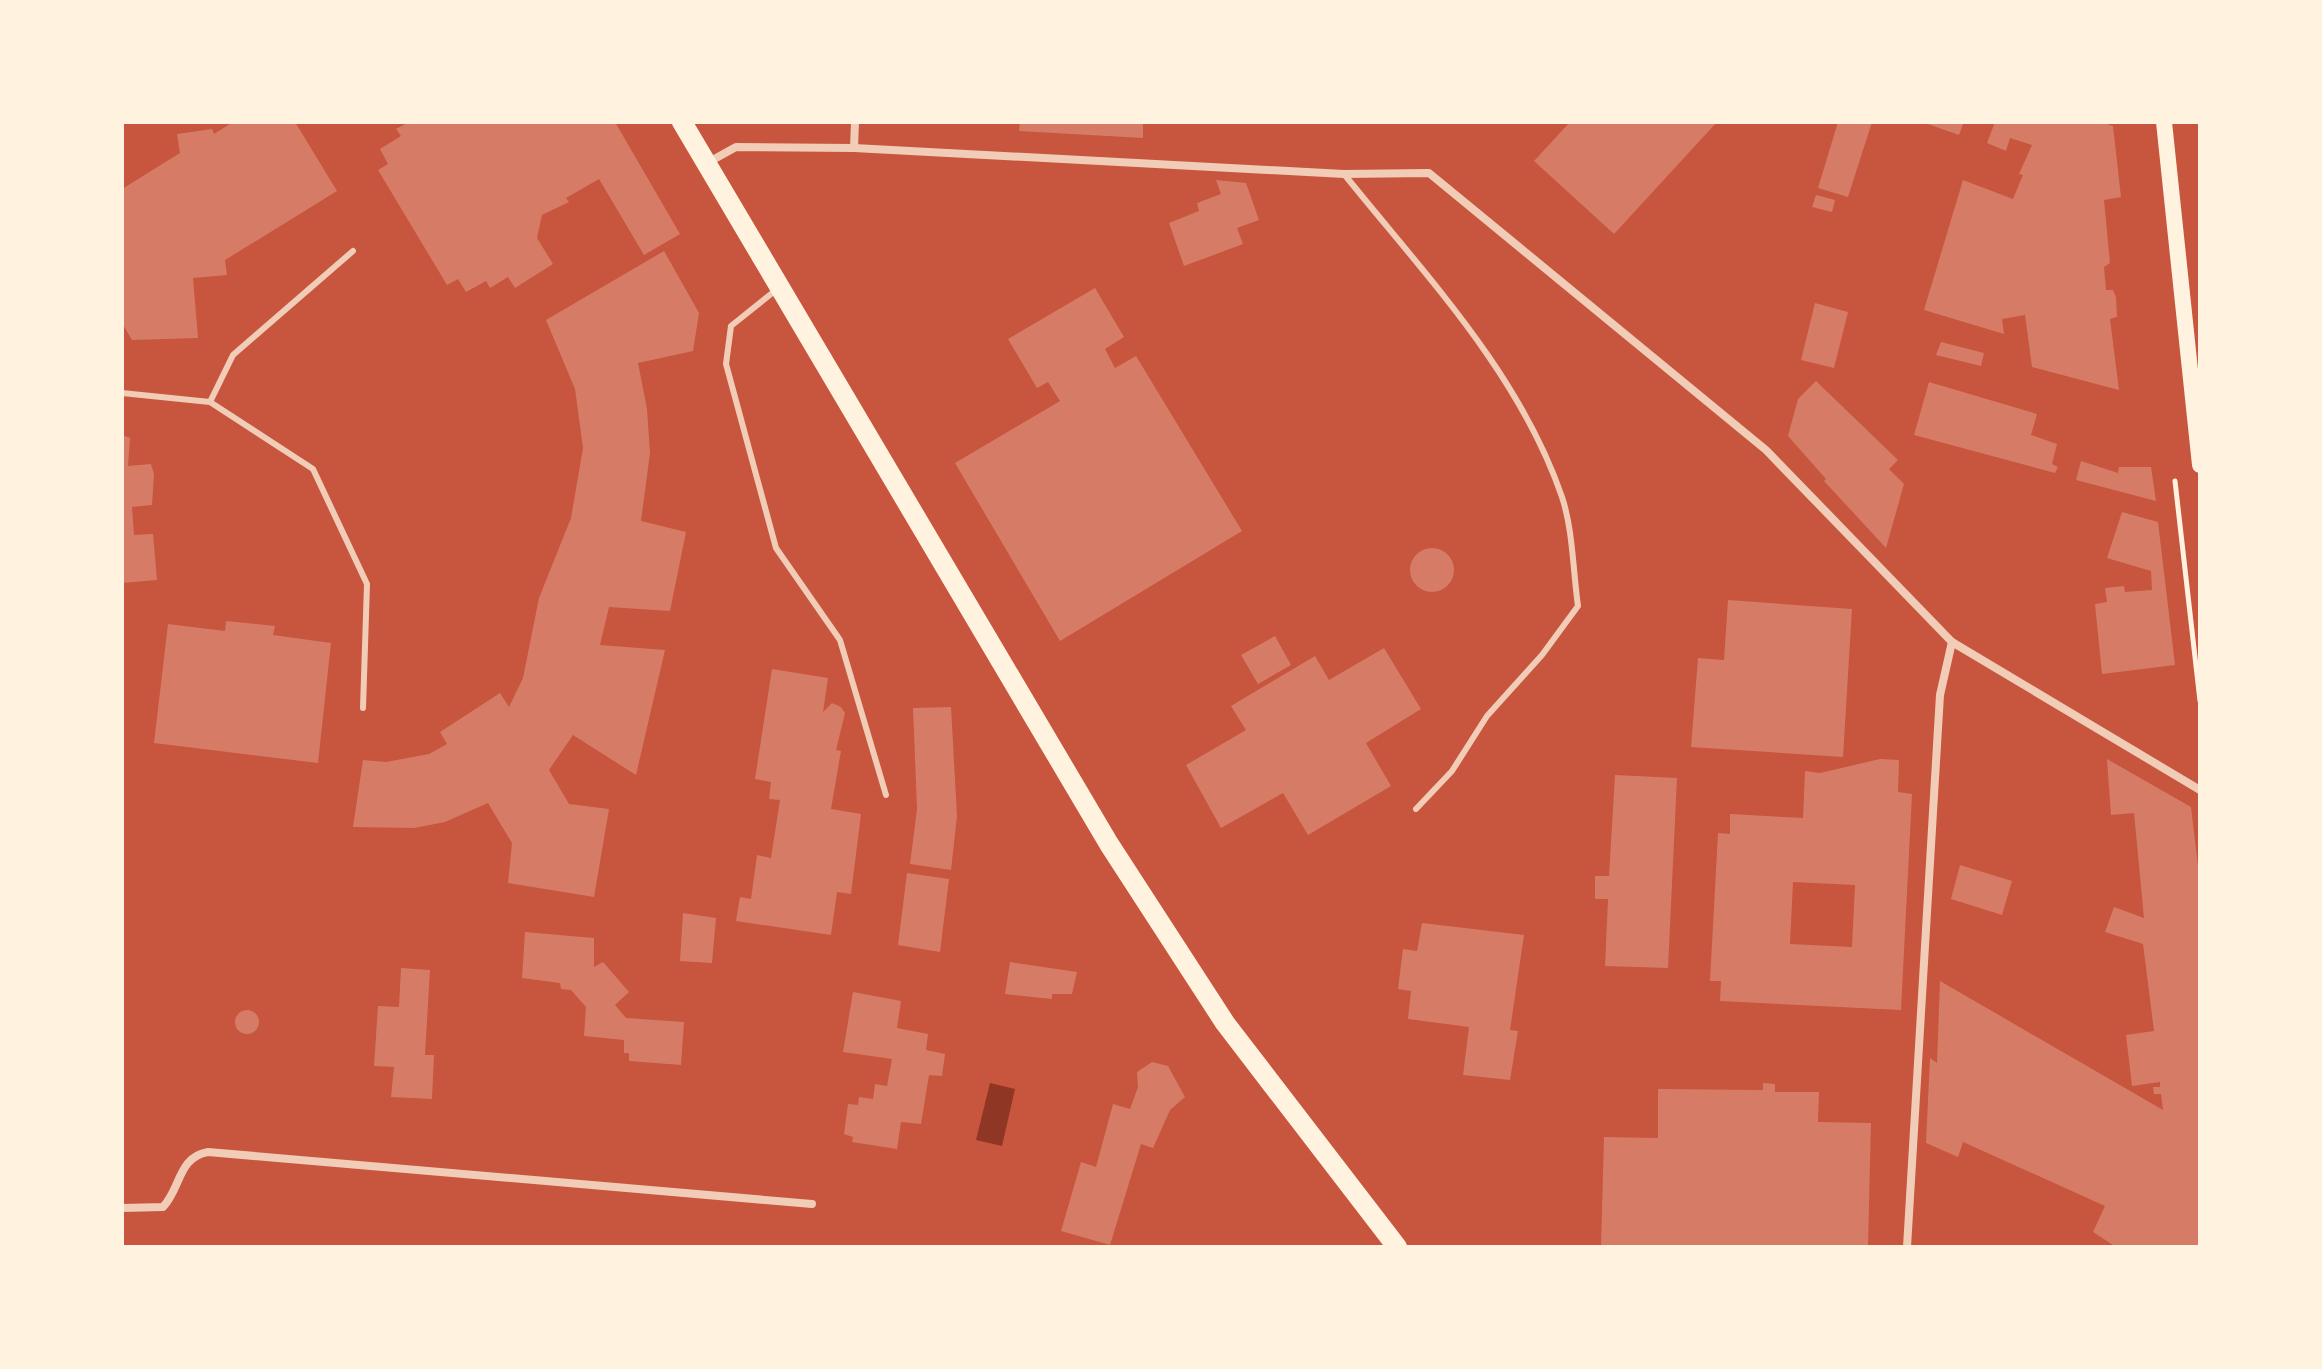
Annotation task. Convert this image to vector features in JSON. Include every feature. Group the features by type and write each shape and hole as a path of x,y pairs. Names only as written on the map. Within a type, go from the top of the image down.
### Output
{"main road":[{"path":"682,122 1126,869 1225,1023 1397,1247"},
{"path":"2164,122 2200,465"}],"street":[{"path":"854,148 855,122"},
{"path":"706,164 736,147 854,148 1344,174 1429,173 1766,450 1952,642 2200,790"},
{"path":"1907,1247 1940,695 1952,642"},
{"path":"122,1208 163,1207 175,1194 183,1166 193,1155 208,1152 812,1204"}],"lane":[{"path":"1344,174 1483,347 1529,420 1563,499 1578,606 1542,655 1487,716 1452,771 1416,809"},
{"path":"210,402 233,355 353,251"},
{"path":"781,286 731,326 726,364 776,548 840,640 886,795"},
{"path":"122,393 210,402 313,469 367,584 363,708"}],"shaded area":[{"path":"990,1083 1015,1089 1002,1146 976,1140"}],"building":[{"path":"233,122 295,122 337,191 225,260 227,275 193,278 198,338 132,340 122,323 122,189 180,153 177,134 212,129 214,134"},
{"path":"409,122 615,122 680,234 644,255 599,179 566,198 569,202 542,215 537,238 553,264 515,288 508,277 490,288 486,281 466,292 458,279 447,285 378,170 388,164 380,149 401,136 396,129"},
{"path":"1020,122 1143,122 1143,138 1019,131"},
{"path":"1570,122 1717,122 1614,234 1534,161"},
{"path":"1838,122 1872,122 1848,197 1818,188"},
{"path":"1922,122 1964,122 1959,135"},
{"path":"1995,122 2101,122 2113,126 2121,197 2104,200 2110,263 2104,267 2106,290 2113,290 2116,297 2117,317 2110,319 2119,390 2032,367 2025,315 2002,319 2004,334 1924,310 1963,180 2013,199 2023,175 2019,174 2032,145 2010,138 2006,151 1987,143"},
{"path":"1216,180 1246,183 1259,220 1237,228 1243,244 1184,266 1169,223 1199,211 1197,203 1221,194"},
{"path":"1816,195 1835,200 1832,212 1812,207"},
{"path":"664,251 699,313 693,351 638,363 647,409 650,453 641,521 686,532 670,611 609,607 600,645 665,650 636,775 573,735 549,770 569,804 609,809 594,897 508,883 512,843 488,803 445,822 414,828 353,827 363,760 386,762 429,754 447,744 440,732 500,693 509,707 523,678 539,598 571,518 583,448 575,389 546,320"},
{"path":"1095,288 1124,337 1105,349 1115,368 1136,356 1242,531 1060,641 955,463 1060,401 1048,382 1037,388 1008,339"},
{"path":"1815,303 1848,312 1834,368 1801,360"},
{"path":"1941,342 1984,353 1981,366 1936,355"},
{"path":"1816,381 1898,460 1889,469 1904,484 1886,548 1824,481 1826,479 1788,436 1798,399"},
{"path":"1929,382 2037,414 2031,435 2057,444 2052,464 2058,467 2055,473 1914,435"},
{"path":"122,435 130,438 128,466 151,464 154,474 152,505 132,507 134,535 153,534 157,580 122,583"},
{"path":"2081,461 2118,473 2119,467 2151,467 2156,501 2076,480"},
{"path":"2122,512 2158,522 2175,665 2102,674 2095,604 2107,602 2105,588 2124,586 2125,592 2152,590 2151,571 2107,558"},
{"path":"1432,548 1447,555 1454,570 1447,585 1432,592 1417,585 1410,570 1417,555"},
{"path":"1728,600 1852,609 1843,757 1691,747 1698,658 1724,660"},
{"path":"226,621 275,626 273,635 331,643 318,763 154,743 168,624 225,631"},
{"path":"1275,636 1291,665 1258,684 1241,655"},
{"path":"1384,648 1421,709 1366,743 1391,786 1308,835 1283,793 1221,828 1186,765 1246,730 1231,706 1315,656 1329,680"},
{"path":"772,669 828,678 823,712 832,703 845,713 836,750 841,751 831,809 861,814 851,894 837,892 831,935 736,921 740,897 751,899 757,855 771,858 780,800 769,799 771,782 755,779"},
{"path":"951,707 957,816 951,870 910,864 917,809 913,708"},
{"path":"1880,759 1899,760 1898,792 1912,794 1901,1010 1720,1001 1721,981 1710,981 1718,833 1730,834 1730,814 1803,818 1805,771 1820,773","holes":["1793,882 1855,885 1852,947 1790,944"]},
{"path":"2107,759 2191,807 2200,883 2200,1247 2116,1247 2093,1232 2105,1206 1963,1142 1958,1157 1926,1143 1930,1058 1937,1063 1940,981 2163,1110 2161,1094 2154,1094 2153,1087 2160,1087 2160,1082 2132,1086 2126,1035 2154,1031 2143,944 2105,932 2114,907 2144,918 2134,813 2111,815"},
{"path":"1615,775 1677,778 1668,968 1605,966 1608,899 1595,899 1595,876 1609,876"},
{"path":"1960,865 2012,881 2002,915 1951,899"},
{"path":"907,873 949,879 940,952 898,945"},
{"path":"683,913 716,918 712,963 680,961"},
{"path":"1422,923 1524,935 1510,1030 1518,1031 1510,1080 1463,1075 1469,1027 1408,1019 1411,991 1398,989 1403,949 1417,951"},
{"path":"525,932 594,938 594,967 603,962 629,992 615,1005 626,1018 684,1022 681,1065 629,1061 629,1053 624,1053 624,1040 584,1036 586,1007 571,990 561,989 560,983 522,978"},
{"path":"1010,962 1077,972 1072,994 1052,994 1052,999 1005,994"},
{"path":"401,968 430,970 425,1055 434,1055 432,1099 391,1097 394,1067 374,1066 378,1006 399,1007"},
{"path":"853,992 901,1001 897,1028 928,1034 926,1050 945,1054 942,1076 929,1075 921,1124 901,1122 897,1149 852,1142 853,1137 844,1134 848,1104 858,1105 859,1097 873,1099 875,1084 887,1086 892,1059 843,1052"},
{"path":"247,1010 255,1014 259,1022 255,1030 247,1034 239,1030 235,1022 239,1014"},
{"path":"1152,1062 1168,1066 1185,1097 1170,1110 1153,1148 1141,1144 1110,1245 1061,1231 1081,1162 1096,1167 1113,1104 1130,1109 1138,1087 1137,1072"},
{"path":"1763,1083 1775,1084 1775,1092 1819,1092 1818,1122 1871,1123 1868,1247 1601,1247 1604,1137 1658,1138 1658,1089 1763,1090"}]}
